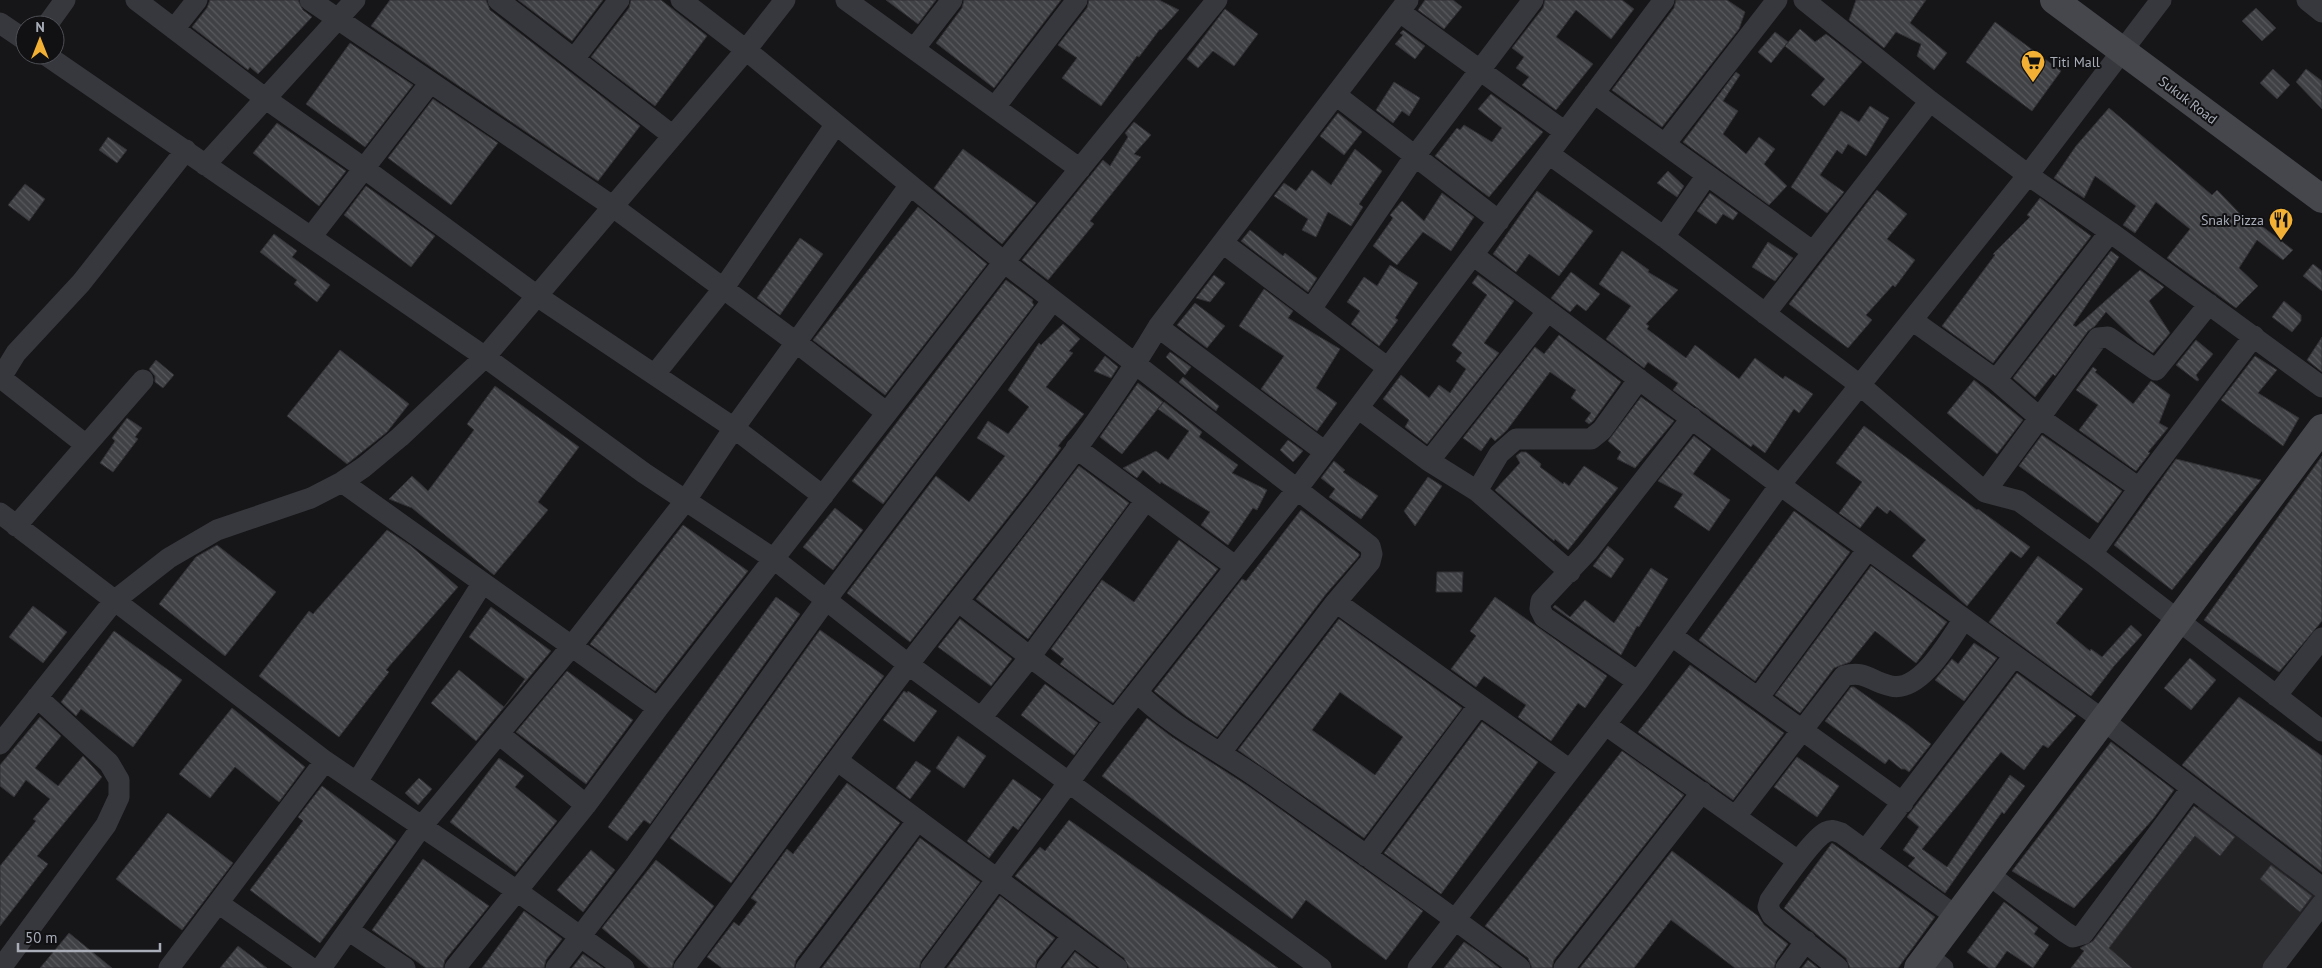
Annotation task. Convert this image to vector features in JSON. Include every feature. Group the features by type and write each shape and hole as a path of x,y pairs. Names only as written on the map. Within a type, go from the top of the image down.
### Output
{"street":[{"path":"54,15 65,0"},
{"path":"136,0 266,100 365,169 537,296 734,428 823,496"},
{"path":"174,29 197,0"},
{"path":"310,0 612,206 797,343 887,413"},
{"path":"204,165 266,100 355,0"},
{"path":"498,0 673,136"},
{"path":"574,59 619,0"},
{"path":"681,0 746,50 1004,262 1298,488 1370,546 1372,554 1370,562 1336,602 1221,752"},
{"path":"0,744 114,601 169,558 218,530 311,498 342,482 364,467 400,437 485,357 746,50 786,0"},
{"path":"846,0 1080,169"},
{"path":"914,49 952,0"},
{"path":"995,107 1077,0"},
{"path":"455,968 586,805 658,708 1004,262 1217,0"},
{"path":"1311,308 1415,156 1533,0"},
{"path":"931,968 1137,692 1298,488 1664,0"},
{"path":"1665,144 1777,0"},
{"path":"1804,0 1930,101 2028,175 2110,232 2322,387"},
{"name":"Sukuk Road","path":"2054,0 2322,199"},
{"path":"1418,968 1638,682 1780,485 2028,175 2161,0"},
{"path":"2307,0 2322,12"},
{"path":"689,966 909,665 960,602 1076,448 1136,364 1158,327 1404,6 1481,71 1565,132"},
{"path":"0,23 15,33"},
{"path":"61,65 485,357 644,473 774,559 909,665 1068,784 1321,968"},
{"path":"311,238 430,83"},
{"path":"1594,93 1812,251"},
{"path":"1336,95 1499,220"},
{"path":"1765,314 1930,101"},
{"path":"655,374 723,289 836,124"},
{"path":"86,445 1,379 16,352 81,283 186,150"},
{"path":"1549,154 1664,237 1861,386 1985,492 2019,501 2178,619 2322,731"},
{"path":"1664,237 1707,175"},
{"path":"321,968 422,826 571,647 686,500 734,428 910,185"},
{"path":"1996,380 2110,232"},
{"path":"1223,242 1388,368"},
{"path":"1473,255 1780,485 2103,720 2322,888"},
{"path":"556,968 647,848 826,600 1053,300"},
{"path":"1985,492 2098,338 2108,336 2156,370 2209,304"},
{"path":"1429,461 1548,311"},
{"path":"1912,320 1996,380 2040,418 2139,488"},
{"path":"1158,327 1325,452"},
{"path":"2092,554 2139,488 2254,336"},
{"path":"1477,491 1499,454 1516,439 1591,439 1602,430 1639,379"},
{"path":"143,380 86,445 8,520 325,761 517,891 624,968"},
{"path":"1358,408 1429,461 1477,491 1570,572"},
{"path":"1638,682 1544,617 1540,609 1542,601 1570,572 1692,418"},
{"path":"1929,964 1957,917 1988,874 2322,428"},
{"path":"1076,448 1236,567"},
{"path":"342,482 482,584 658,708"},
{"path":"981,718 1030,657 1146,500"},
{"path":"1758,698 1868,549"},
{"path":"357,782 482,584"},
{"path":"960,602 1030,657 1116,720"},
{"path":"1336,602 1570,770"},
{"path":"1736,816 1844,676 1857,673 1892,687 1912,682 1932,667 1964,619"},
{"path":"1672,636 1903,803"},
{"path":"2276,696 2322,638"},
{"path":"1865,851 2014,656"},
{"path":"1137,692 1153,709 1221,752 1456,919 1520,968"},
{"path":"1,968 106,825 119,797 119,780 109,762 37,697"},
{"path":"1366,856 1479,705"},
{"path":"1606,724 1798,861"},
{"path":"498,734 586,805"},
{"path":"169,968 325,761"},
{"path":"838,761 1118,968"},
{"path":"1988,874 2065,932 2073,937 2083,934 2192,789"},
{"path":"1564,968 1702,792"},
{"path":"806,968 918,820"},
{"path":"1838,968 1772,915 1768,906 1770,900 1798,861 1824,832 1832,830 1865,851 1957,917"},
{"path":"218,903 311,968"},
{"path":"2273,968 2322,904"},
{"path":"348,930 405,968"},
{"path":"1047,968 1073,935"},
{"path":"1786,968 1806,942"}],"shaded area":[{"path":"2200,804 2320,898 2265,968 2098,968 2081,955"}],"building":[{"path":"210,0 298,0 303,10 312,17 258,74 250,67 248,70 192,27 207,8"},
{"path":"390,0 486,0 490,10 640,126 598,181 371,26"},
{"path":"518,0 603,0 572,41"},
{"path":"631,0 661,0 707,36 655,106 591,57 629,8"},
{"path":"886,0 936,0 918,24"},
{"path":"964,0 1061,0 994,88 936,43 962,8"},
{"path":"1089,0 1159,0 1179,10 1160,29 1139,57 1137,56 1101,106 1062,78 1077,58 1058,45 1087,8"},
{"path":"1425,0 1453,0 1462,7 1444,29 1418,10"},
{"path":"1545,0 1622,0 1634,9 1611,39 1576,10 1556,37 1593,64 1556,110 1522,85 1529,77 1516,68 1524,57 1512,48 1543,8"},
{"path":"1676,0 1727,0 1745,12 1739,29 1662,127 1612,90 1674,8"},
{"path":"1856,0 1926,0 1910,23 1947,53 1934,70 1917,56 1921,44 1896,32 1884,48 1849,20"},
{"path":"2256,8 2276,28 2262,41 2242,21"},
{"path":"1225,9 1258,34 1234,66 1213,51 1198,68 1187,59"},
{"path":"1995,22 2061,71 2032,111 1966,62"},
{"path":"1800,29 1815,42 1826,34 1862,62 1824,106 1811,95 1825,79 1785,46"},
{"path":"1403,30 1425,46 1415,59 1395,44 1403,35 1400,33"},
{"path":"1775,32 1788,42 1771,63 1758,52"},
{"path":"350,43 413,85 365,147 306,104"},
{"path":"2273,69 2290,85 2277,99 2260,83"},
{"path":"2306,69 2322,81 2322,109 2296,82"},
{"path":"1736,72 1740,75 1723,101 1738,111 1723,134 1746,154 1759,137 1775,149 1764,164 1787,186 1769,205 1683,142"},
{"path":"1394,82 1420,98 1409,116 1402,111 1393,123 1376,110"},
{"path":"1491,94 1543,132 1489,197 1435,156 1457,128 1460,130 1464,125 1492,142 1502,128 1478,109"},
{"path":"433,99 498,143 451,205 388,158"},
{"path":"1870,106 1889,118 1866,156 1848,144 1842,154 1837,150 1820,175 1844,192 1827,213 1791,187 1841,111 1859,122"},
{"path":"2109,108 2212,195 2217,190 2247,221 2250,217 2293,250 2283,260 2257,240 2239,268 2258,286 2236,308 2167,258 2190,229 2156,202 2135,233 2123,225 2136,206 2095,176 2084,198 2054,178 2076,146"},
{"path":"1338,113 1362,132 1344,155 1320,136"},
{"path":"1134,122 1151,135 1134,154 1141,157 1090,221 1094,224 1048,280 1022,260 1103,160 1110,166 1128,137 1125,133"},
{"path":"277,123 346,171 319,206 253,153"},
{"path":"108,137 127,150 117,163 99,150"},
{"path":"963,149 1036,203 1002,244 934,188"},
{"path":"1355,149 1382,171 1359,204 1363,207 1351,226 1328,212 1316,237 1302,230 1308,219 1274,196 1284,183 1296,191 1312,170 1331,185"},
{"path":"1668,171 1684,186 1677,197 1657,183"},
{"path":"25,184 45,199 29,221 8,205"},
{"path":"366,186 435,236 411,267 344,215"},
{"path":"1877,190 1907,214 1887,239 1915,260 1895,287 1893,285 1866,315 1872,320 1848,348 1789,304"},
{"path":"1537,191 1593,231 1559,276 1529,254 1516,272 1493,254"},
{"path":"1442,193 1474,217 1451,251 1423,232 1397,265 1373,246 1393,218 1390,215 1402,201 1424,221"},
{"path":"1710,193 1738,213 1733,220 1723,214 1716,224 1697,211"},
{"path":"2040,198 2091,236 1993,363 1942,326 1995,255 1993,254 2030,217 2027,215"},
{"path":"918,207 987,264 885,395 813,340"},
{"path":"1250,230 1283,256 1285,253 1317,278 1308,292 1241,241"},
{"path":"274,234 297,251 292,257 330,285 317,302 294,284 297,280 260,252"},
{"path":"800,238 823,254 780,315 757,298"},
{"path":"1768,242 1793,258 1775,281 1752,267"},
{"path":"1622,251 1649,270 1648,272 1678,290 1646,324 1649,326 1647,329 1686,358 1695,345 1739,379 1755,358 1783,379 1785,376 1813,394 1799,413 1794,409 1765,453 1753,444 1751,447 1673,390 1678,383 1648,362 1644,368 1606,339 1631,306 1599,284"},
{"path":"2111,251 2119,257 2073,325 2076,327 2140,270 2164,287 2149,301 2170,333 2153,353 2137,342 2106,312 2095,326 2088,331 2055,376 2053,374 2035,397 2013,378"},
{"path":"2313,264 2322,271 2322,291 2303,276"},
{"path":"1390,265 1418,283 1395,318 1398,320 1379,346 1351,324 1360,311 1347,302 1364,277 1377,286"},
{"path":"1571,272 1600,294 1586,311 1577,304 1570,312 1551,298"},
{"path":"1214,275 1225,283 1210,302 1196,298"},
{"path":"1478,275 1514,301 1484,343 1499,353 1427,444 1405,427 1409,420 1383,399 1401,375 1429,398 1439,385 1450,393 1466,369 1456,361 1462,353 1452,345 1487,295 1472,283"},
{"path":"1006,280 1033,300 1034,305 883,504 852,481"},
{"path":"1264,289 1293,311 1288,318 1340,349 1316,388 1337,403 1317,431 1261,389 1284,356 1239,326"},
{"path":"2284,301 2301,315 2301,321 2292,332 2272,317"},
{"path":"1195,303 1225,326 1207,348 1177,325"},
{"path":"1063,324 1080,339 1069,351 1073,353 1046,387 1084,414 1058,446 1061,448 1028,492 910,642 847,593 936,476 969,502 1005,456 977,438 988,421 1008,434 1029,407 1008,390 1039,343 1041,345"},
{"path":"1559,335 1621,382 1593,421 1589,424 1585,421 1591,413 1571,398 1576,390 1550,372 1507,430 1495,441 1491,437 1481,451 1463,438 1535,347 1544,354"},
{"path":"2322,337 2322,372 2307,360"},
{"path":"2196,340 2213,354 2196,375 2199,380 2197,381 2176,365"},
{"path":"340,350 409,404 387,432 347,464 287,416"},
{"path":"1170,352 1191,367 1185,375 1166,357"},
{"path":"1105,356 1118,367 1111,378 1094,371"},
{"path":"2255,356 2277,370 2258,393 2299,418 2283,446 2221,400"},
{"path":"156,360 174,375 163,388 155,382 155,376 149,369"},
{"path":"2093,367 2097,370 2095,372 2133,404 2151,381 2170,395 2159,423 2168,428 2148,452 2150,453 2136,471 2079,430 2098,405 2076,390"},
{"path":"1183,377 1219,406 1216,411 1179,382"},
{"path":"1974,380 2023,420 1997,454 1947,413"},
{"path":"1138,383 1163,402 1122,454 1100,437"},
{"path":"495,386 579,447 538,502 548,510 494,575 412,508 389,499 412,476 428,491 474,430 467,424"},
{"path":"1641,397 1674,421 1635,468 1617,459 1621,452 1608,441"},
{"path":"1164,402 1202,432 1199,437 1238,465 1232,473 1267,490 1257,510 1253,508 1228,545 1201,525 1210,512 1161,482 1160,484 1143,470 1137,478 1123,468 1156,451 1168,460 1189,431 1158,409"},
{"path":"127,418 142,428 135,437 138,439 113,472 100,463 115,441 112,438"},
{"path":"1864,426 2030,547 2021,558 2011,551 1967,606 1912,556 1926,540 1890,510 1887,514 1877,506 1860,528 1839,513 1862,482 1836,463"},
{"path":"2042,435 2122,491 2098,523 2019,466"},
{"path":"1694,436 1711,449 1693,474 1730,500 1709,531 1674,507 1683,494 1658,481"},
{"path":"1288,440 1303,451 1293,462 1280,450"},
{"path":"1521,452 1526,452 1541,464 1540,467 1563,484 1564,482 1569,486 1584,466 1618,488 1568,550 1555,539 1554,541 1495,490 1520,463 1516,456"},
{"path":"2322,456 2322,621 2279,672 2204,620"},
{"path":"2176,459 2261,480 2172,590 2114,545"},
{"path":"1334,461 1345,470 1343,472 1378,496 1361,519 1329,497 1335,489 1321,478"},
{"path":"1079,466 1129,503 1028,639 976,599"},
{"path":"1428,477 1442,486 1415,526 1404,511"},
{"path":"835,508 863,530 833,570 803,547"},
{"path":"1301,510 1359,554 1359,556 1326,594 1217,737 1154,691 1242,579 1246,581"},
{"path":"1794,511 1850,552 1755,681 1699,640"},
{"path":"683,525 748,571 655,691 590,644"},
{"path":"387,530 411,546 458,587 386,670 389,672 339,737 259,676 309,611 313,614"},
{"path":"1179,540 1218,569 1113,703 1060,664 1064,659 1051,649 1102,580 1134,602"},
{"path":"217,545 276,592 225,656 159,604 196,557"},
{"path":"1608,546 1624,559 1611,578 1593,566"},
{"path":"2038,556 2083,589 2056,623 2090,651 2091,649 2102,657 2131,625 2142,635 2114,666 2091,696 1989,622"},
{"path":"1871,566 1947,622 1916,663 1875,631 1850,662 1834,668 1800,713 1775,695"},
{"path":"1651,568 1668,579 1639,627 1637,626 1621,655 1553,607 1555,605 1570,617 1585,600 1614,623"},
{"path":"1437,572 1463,572 1462,592 1436,592"},
{"path":"776,597 800,614 650,824 644,820 627,841 608,827"},
{"path":"1495,597 1607,676 1585,708 1578,703 1551,741 1518,717 1526,705 1484,676 1476,687 1451,669 1476,636 1470,631"},
{"path":"33,606 67,632 43,663 9,637"},
{"path":"491,607 551,651 476,741 431,703 459,670 504,707 525,679 469,637"},
{"path":"960,619 1012,659 991,686 938,647"},
{"path":"1339,619 1462,708 1364,838 1238,750","holes":["1340,692 1403,737 1375,775 1312,730"]},
{"path":"820,630 884,676 731,883 670,838"},
{"path":"114,631 182,680 133,747 81,709 76,716 61,702"},
{"path":"1974,643 1997,658 1964,701 1935,680 1952,659 1958,664"},
{"path":"2190,658 2216,680 2191,710 2164,688"},
{"path":"1690,665 1784,733 1733,800 1638,732"},
{"path":"567,671 633,720 586,784 516,732"},
{"path":"2017,673 2076,716 2048,748 2043,745 2024,770 2001,752 1922,849 1947,867 2010,775 2025,786 2004,814 2002,812 1945,893 1908,866 1915,858 1903,850 1919,827 1907,817"},
{"path":"1045,684 1098,723 1074,755 1021,715"},
{"path":"1851,687 1854,687 1909,726 1931,744 1909,772 1901,769 1889,759 1885,764 1825,721"},
{"path":"904,691 907,693 908,691 937,711 914,742 883,720"},
{"path":"2239,697 2322,756 2322,872 2182,765"},
{"path":"232,708 305,767 279,802 235,767 210,798 179,774"},
{"path":"40,717 61,736 35,768 58,786 83,756 102,777 37,856 48,864 0,926 0,866 36,821 33,819 50,799 26,780 14,797 0,786 0,765"},
{"path":"1147,718 1172,737 1248,786 1423,911 1386,960 1306,900 1292,919 1102,776"},
{"path":"1482,722 1538,762 1441,894 1384,853"},
{"path":"958,736 986,756 964,788 936,768"},
{"path":"2111,742 2174,790 2153,819 2074,908 2012,871"},
{"path":"1622,751 1684,795 1554,960 1552,968 1532,968 1528,958 1485,926"},
{"path":"1797,757 1839,786 1817,817 1774,787"},
{"path":"499,758 524,776 515,787 557,821 516,872 450,822"},
{"path":"916,761 931,771 910,799 896,788"},
{"path":"419,778 432,789 418,805 405,793"},
{"path":"1013,779 1041,799 1018,830 1013,826 989,858 967,841"},
{"path":"847,783 900,823 796,960 794,968 722,968 707,957 734,922 739,926 757,902 751,898 787,849 793,854"},
{"path":"322,786 396,841 320,943 250,890 303,821 298,817"},
{"path":"2194,806 2235,837 2220,856 2195,836 2109,948 2132,968 2071,968 2084,951 2080,948 2093,941"},
{"path":"168,813 233,863 182,930 116,879"},
{"path":"1069,820 1278,968 1129,968 1124,958 1015,876 1040,847 1045,851"},
{"path":"920,838 980,882 921,961 919,968 822,968"},
{"path":"1832,843 1935,917 1898,968 1850,968 1846,958 1784,908"},
{"path":"591,850 615,870 583,912 557,890"},
{"path":"1672,851 1758,916 1764,925 1788,944 1776,961 1774,968 1735,968 1671,920 1634,968 1580,968"},
{"path":"423,859 489,906 445,960 443,968 426,968 372,930"},
{"path":"656,860 714,906 674,961 672,968 649,968 602,928"},
{"path":"2271,865 2312,896 2300,912 2260,879"},
{"path":"1000,896 1055,938 1037,960 1035,968 947,968"},
{"path":"2004,902 2038,928 2034,934 2049,945 2033,968 2007,951 1995,968 1989,968 1967,952"},
{"path":"524,911 562,939 546,960 544,968 482,968"},
{"path":"69,933 112,968 40,968"},
{"path":"1464,942 1480,953 1499,968 1444,968"},
{"path":"238,946 267,968 220,968"},
{"path":"1075,952 1096,968 1063,968"},
{"path":"583,954 603,968 572,968"},
{"path":"1808,960 1818,968 1802,968"}],"place":[{"name":"Titi Mall","path":"2033,83"},
{"name":"Snak Pizza","path":"2281,241"}]}
